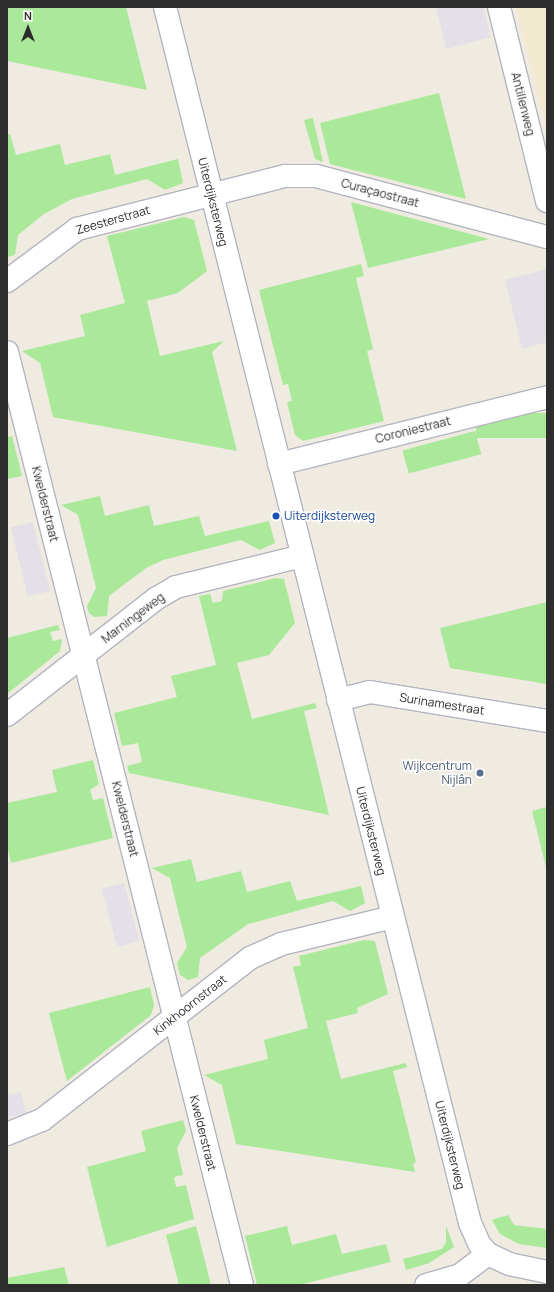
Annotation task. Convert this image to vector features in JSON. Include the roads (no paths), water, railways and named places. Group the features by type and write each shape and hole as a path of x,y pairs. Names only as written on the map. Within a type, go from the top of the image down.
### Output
{"street":[{"name":"Uiterdijksterweg","path":"165,7 278,464 470,1223 480,1245 488,1254"},
{"name":"Antillenweg","path":"499,7 547,201"},
{"name":"Curaçaostraat","path":"211,194 285,176 311,175 547,237"},
{"name":"Zeesterstraat","path":"7,281 77,229 211,194"},
{"name":"Kwelderstraat","path":"7,352 242,1285"},
{"name":"Coroniestraat","path":"278,464 547,397"},
{"name":"Marningeweg","path":"7,715 157,598 176,587 302,556"},
{"name":"Surinamestraat","path":"338,700 370,692 547,721"},
{"name":"Kinkhoornstraat","path":"7,1134 42,1120 248,960 266,950 392,917"},
{"path":"426,1285 460,1275 488,1254 509,1264 547,1272"}],"place":[{"name":"Uiterdijksterweg","path":"276,516"},
{"name":"Wijkcentrum Nijlân","path":"480,773"}]}
